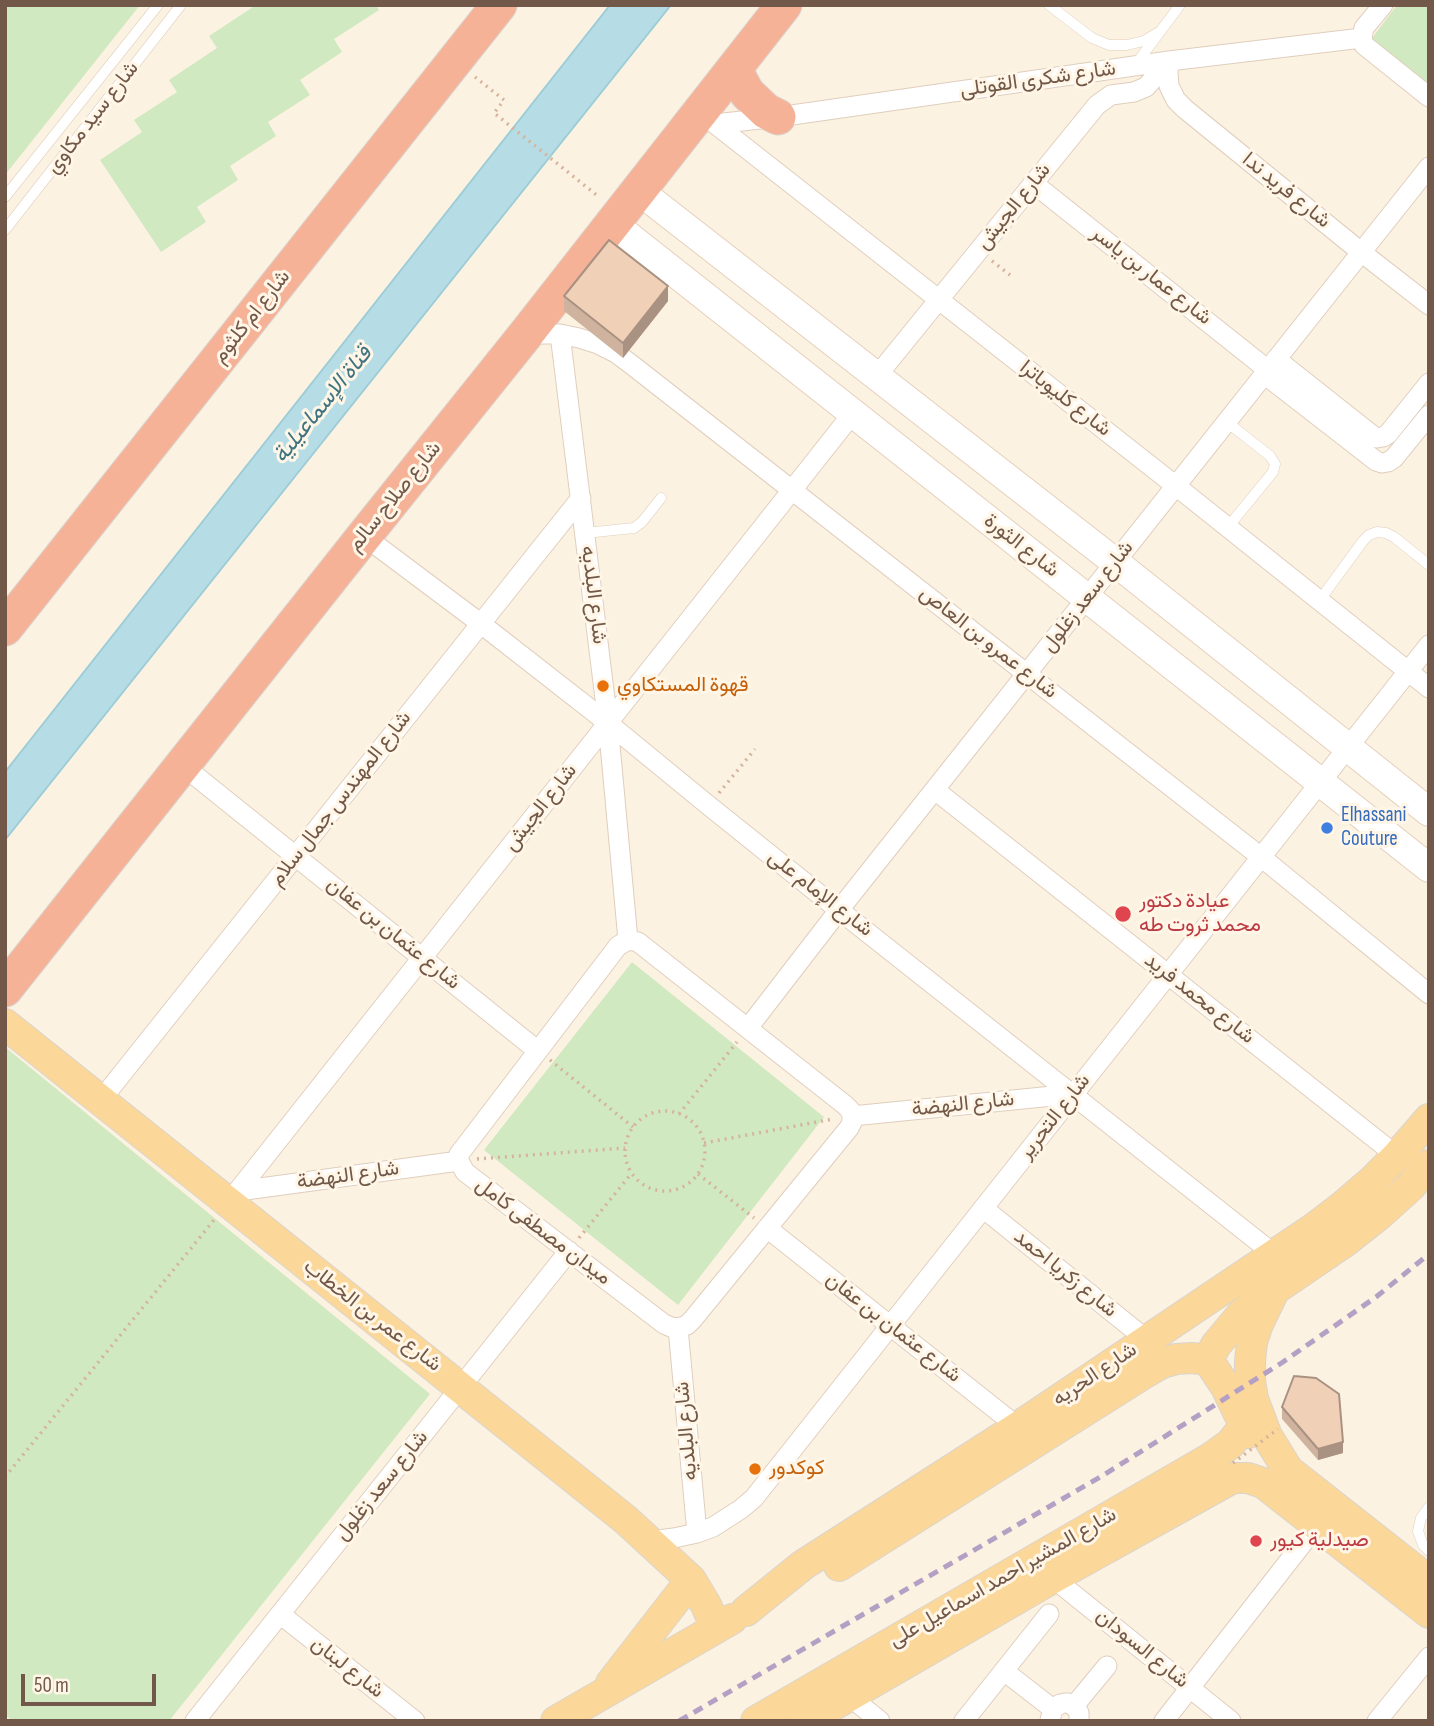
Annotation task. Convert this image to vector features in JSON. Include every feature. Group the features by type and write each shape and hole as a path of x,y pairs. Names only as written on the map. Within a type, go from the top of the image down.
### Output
{"highway":[{"name":"شارع ام كلثوم","path":"12,614 499,5"},
{"name":"شارع صلاح سالم","path":"5,989 364,536 543,334 623,209 708,118 734,69 784,5"},
{"path":"734,69 747,93 766,111 778,117"}],"main road":[{"name":"شارع عمر بن الخطاب","path":"5,1024 101,1100 233,1196 650,1541 691,1580 716,1628"},
{"name":"شارع الحريه","path":"556,1721 746,1611 803,1565 1018,1427 1274,1254 1343,1206 1371,1182 1429,1119"},
{"path":"1429,1166 1379,1215 1242,1314 1216,1345 1208,1360 1226,1387 1244,1427 1258,1446 1429,1581"},
{"path":"1275,1290 1265,1306 1252,1342 1250,1380 1259,1418 1288,1470"},
{"name":"شارع الحريه","path":"746,1611 785,1597 817,1580 1162,1363 1192,1357 1208,1360"},
{"name":"شارع المشير احمد اسماعيل على","path":"756,1721 1212,1457 1230,1444 1244,1427"},
{"path":"1229,1473 1263,1483 1429,1614"},
{"name":"شارع المشير احمد اسماعيل على","path":"806,1721 1229,1473"},
{"path":"602,1694 691,1580"}],"street":[{"path":"1383,5 1364,28 1364,45 1429,97"},
{"name":"شارع شكرى القوتلى","path":"708,118 778,117 1169,61 1362,38"},
{"name":"شارع الجيش","path":"876,377 1097,105 1111,95 1134,92 1146,87 1169,61"},
{"name":"شارع فريد ندا","path":"1169,61 1169,86 1176,100 1429,305"},
{"name":"شارع كليوباترا","path":"708,118 1429,688"},
{"name":"شارع سعد زغلول","path":"748,1028 1429,167"},
{"name":"شارع عمار بن ياسر","path":"1033,183 1270,368 1376,461 1382,463 1394,458 1429,415"},
{"path":"623,209 671,216 1429,811"},
{"name":"شارع الثورة","path":"623,209 647,251 1429,868"},
{"path":"647,251 644,233 648,225 654,219 671,216"},
{"name":"شارع عمرو بن العاص","path":"543,334 579,338 616,354 1261,857 1429,995"},
{"name":"شارع البلديه","path":"543,334 581,498 608,723 628,940"},
{"name":"شارع عمار بن ياسر","path":"1270,368 1377,438 1388,434 1429,383"},
{"name":"شارع الجيش","path":"233,1196 853,413"},
{"name":"شارع المهندس جمال سلام","path":"101,1100 581,498"},
{"name":"شارع الإمام على","path":"364,536 608,723 839,910 1274,1254"},
{"name":"شارع التحرير","path":"650,1541 697,1534 728,1519 754,1498 1429,645"},
{"name":"شارع عثمان بن عفان","path":"182,765 538,1051"},
{"name":"شارع محمد فريد","path":"935,790 1397,1156"},
{"path":"628,940 638,942 748,1028 845,1105 852,1116 849,1128 693,1319 678,1328"},
{"name":"ميدان مصطفى كامل","path":"628,940 618,946 459,1154 458,1161 465,1172 664,1324 678,1328"},
{"name":"شارع النهضة","path":"852,1116 1073,1094"},
{"name":"شارع النهضة","path":"233,1196 458,1161"},
{"name":"شارع زكريا احمد","path":"983,1208 1147,1340"},
{"name":"شارع عثمان بن عفان","path":"767,1228 1018,1427"},
{"name":"شارع سعد زغلول","path":"195,1721 569,1251"},
{"name":"شارع البلديه","path":"678,1328 697,1534"},
{"path":"1164,1721 1317,1525"},
{"name":"شارع السودان","path":"1054,1578 1231,1721"},
{"name":"شارع لبنان","path":"280,1614 415,1721"},
{"path":"964,1721 1049,1614"},
{"path":"1377,1721 1429,1657"},
{"path":"1004,1671 1052,1715 1060,1704 1065,1703 1076,1713 1107,1666"},
{"path":"849,1696 880,1721"}],"lane":[{"name":"شارع سيد مكاوي","path":"5,197 158,5"},
{"path":"1049,5 1092,38 1109,44 1127,45 1144,41 1159,32"},
{"path":"1134,66 1180,5"},
{"name":"شارع سيد مكاوي","path":"5,230 178,6"},
{"path":"1227,422 1270,456 1275,464 1273,472 1228,527"},
{"path":"585,533 634,528 661,498"},
{"path":"1320,601 1363,541 1377,532 1394,537 1429,565"},
{"path":"1429,1507 1421,1518 1419,1531 1423,1545 1429,1551"}],"path":[{"path":"454,61 504,100 494,113 623,209"},
{"path":"708,805 755,750"},
{"path":"679,1114 748,1028"},
{"path":"538,1051 633,1127"},
{"path":"663,1111 679,1114 687,1117 698,1128 704,1143 704,1159 698,1174 683,1187 664,1191 646,1186 632,1173 628,1165 625,1148 628,1137 633,1127 646,1116 663,1111"},
{"path":"704,1143 852,1116"},
{"path":"458,1161 625,1148"},
{"path":"569,1251 632,1173"},
{"path":"698,1174 767,1228"},
{"path":"5,1477 233,1196"},
{"path":"1229,1473 1278,1429"}],"green space":[{"path":"5,5 140,5 5,175"},
{"path":"252,5 376,5 379,10 334,39 342,52 300,80 310,95 268,122 276,136 230,166 238,180 197,207 206,222 161,252 100,160 142,132 134,120 177,92 169,80 217,48 209,36 253,7"},
{"path":"1397,5 1429,5 1429,86 1369,42"},
{"path":"632,962 824,1117 678,1305 484,1150"},
{"path":"5,1047 430,1394 169,1721 13,1721 5,1715"}],"water":[{"name":"قناة الإسماعيلية","path":"610,5 671,5 5,840 5,772"}],"building":[{"path":"609,240 668,286 623,343 564,296"},
{"path":"1294,1376 1316,1378 1339,1394 1343,1442 1318,1449 1282,1407"}],"railway":[{"path":"679,1721 1102,1476 1283,1362 1376,1297 1429,1254"}],"place":[{"name":"قهوة المستكاوي","path":"603,686"},
{"name":"Elhassani Couture","path":"1327,828"},
{"name":"عيادة دكتور محمد ثروت طه","path":"1123,914"},
{"name":"كوكدور","path":"755,1469"},
{"name":"صيدلية كيور","path":"1256,1541"}]}
